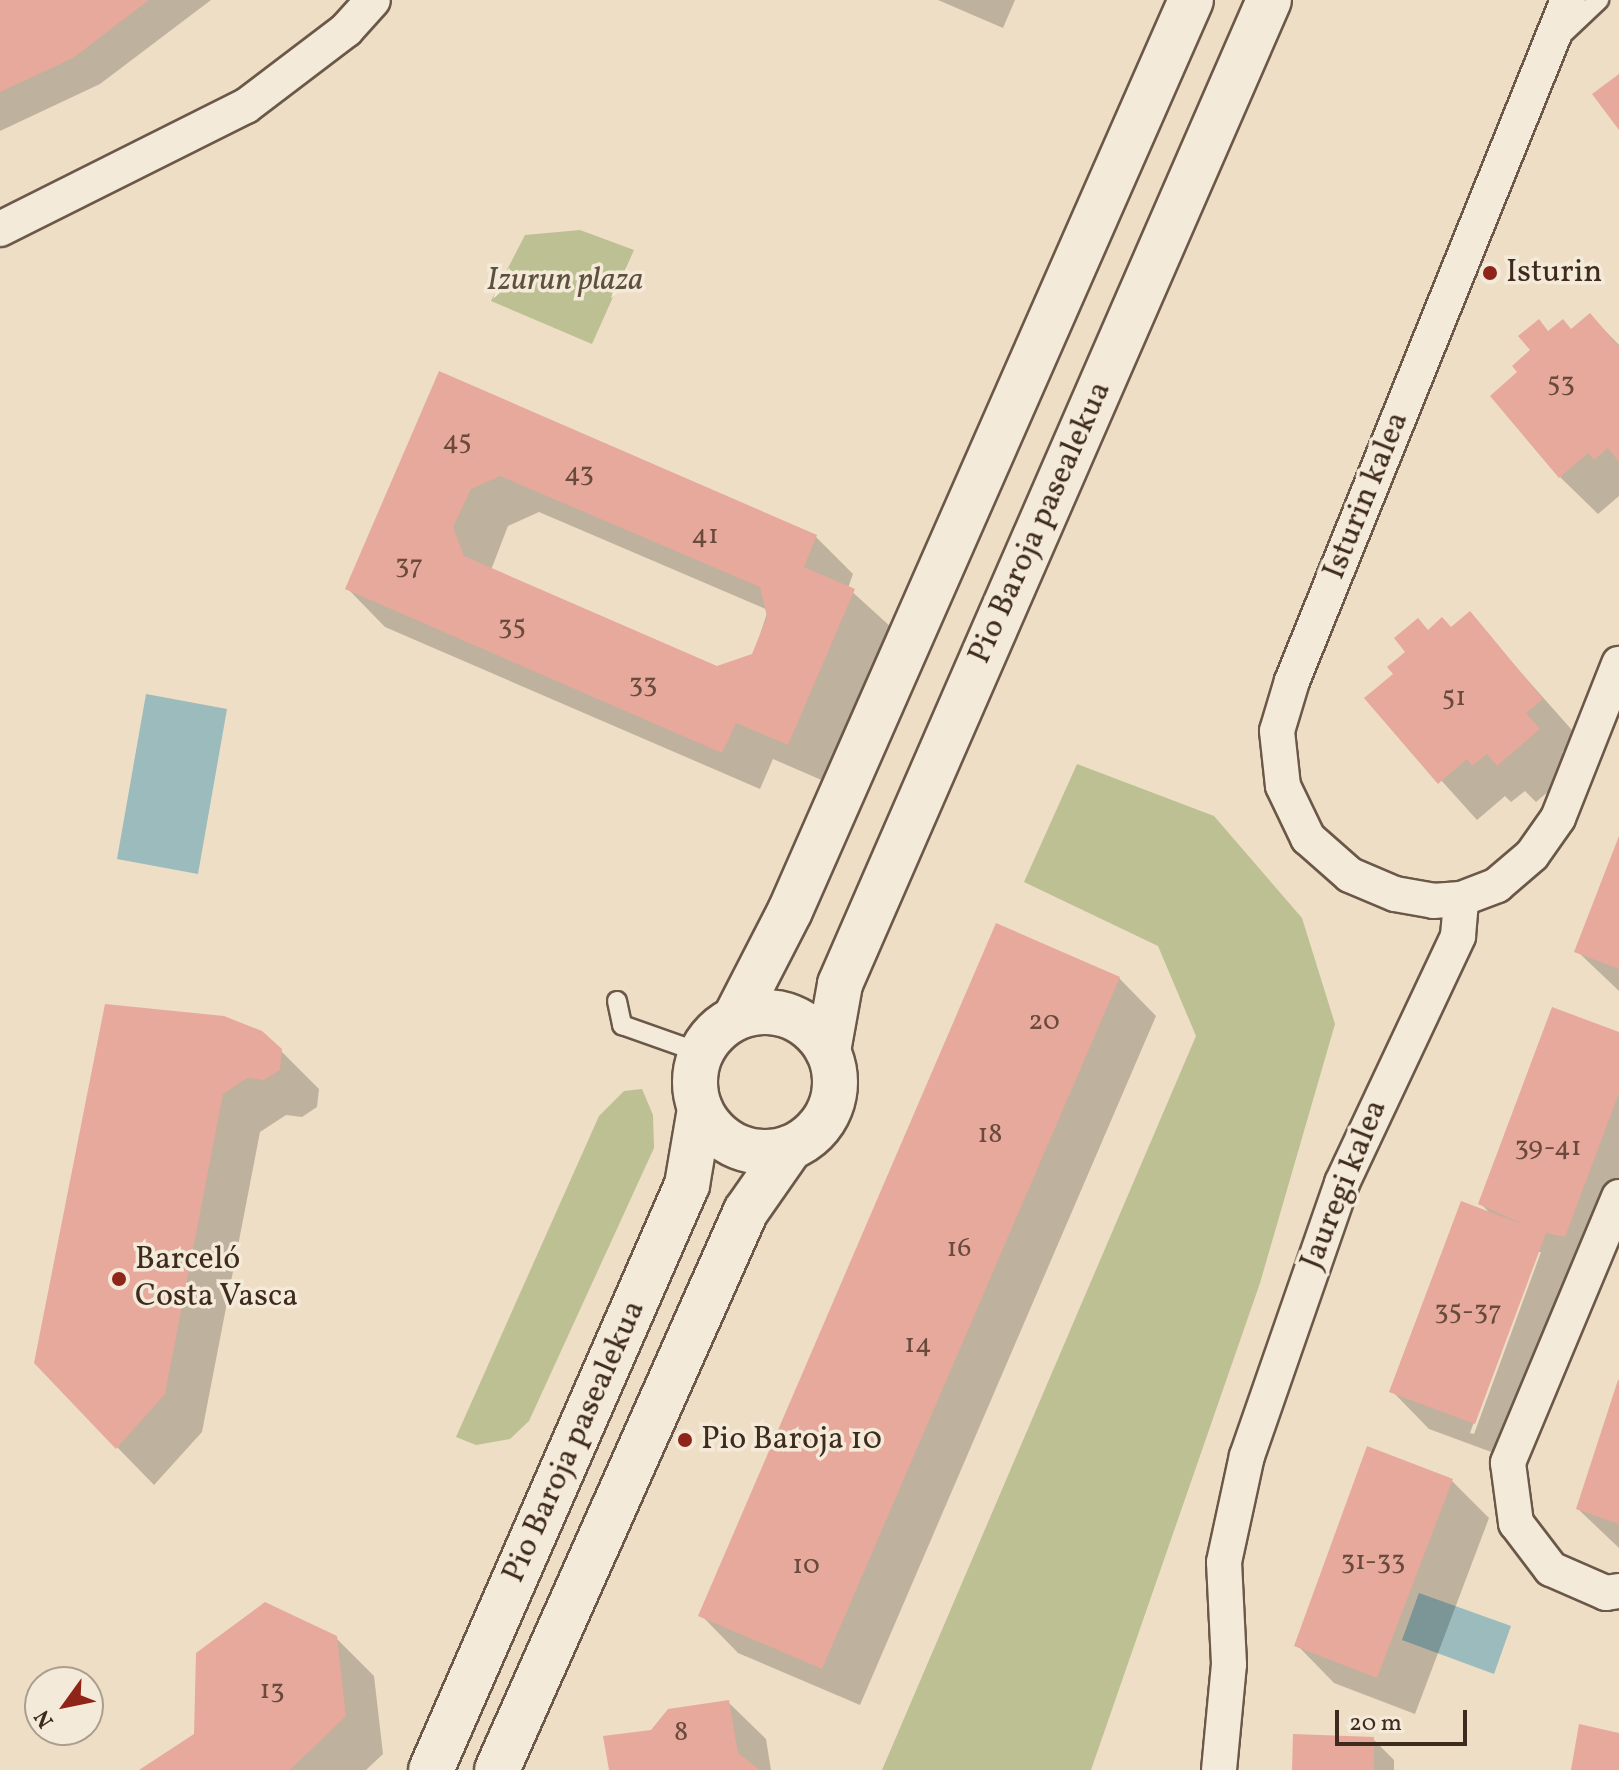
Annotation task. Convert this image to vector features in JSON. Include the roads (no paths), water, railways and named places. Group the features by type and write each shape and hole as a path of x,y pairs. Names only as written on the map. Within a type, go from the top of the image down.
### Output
{"main road":[{"path":"735,1018 771,1012 788,1016 805,1024 828,1051 835,1069 831,1108 808,1139 790,1148 764,1152 738,1147 723,1138 700,1109 695,1072 701,1053 709,1039 735,1018 790,911 1191,0"},
{"name":"Pio Baroja pasealekua","path":"828,1051 840,984 1269,0"},
{"name":"Pio Baroja pasealekua","path":"431,1770 687,1185 700,1109"},
{"name":"Pio Baroja pasealekua","path":"497,1770 746,1211 790,1148"}],"street":[{"path":"0,229 246,106 346,30 373,0"},
{"name":"Isturin kalea","path":"1461,899 1433,901 1395,894 1350,875 1308,838 1283,786 1277,731 1292,681 1568,0"},
{"path":"1461,899 1497,885 1532,855 1558,818 1619,664"},
{"name":"Jauregi kalea","path":"1219,1770 1229,1664 1224,1562 1247,1456 1342,1183 1458,936 1461,899"},
{"path":"1619,1197 1508,1463 1516,1523 1551,1569 1606,1593 1619,1591"}],"lane":[{"path":"1549,47 1599,0"},
{"path":"617,1001 622,1025 701,1053"}],"water":[{"path":"146,694 227,709 198,874 117,859"},
{"path":"1419,1593 1511,1626 1494,1674 1402,1640"}],"place":[{"name":"Isturin","path":"1490,273"},
{"name":"Barceló Costa Vasca","path":"119,1279"},
{"name":"Pio Baroja 10","path":"685,1440"}],"park label":[{"name":"Izurun plaza","path":"565,281"}]}
